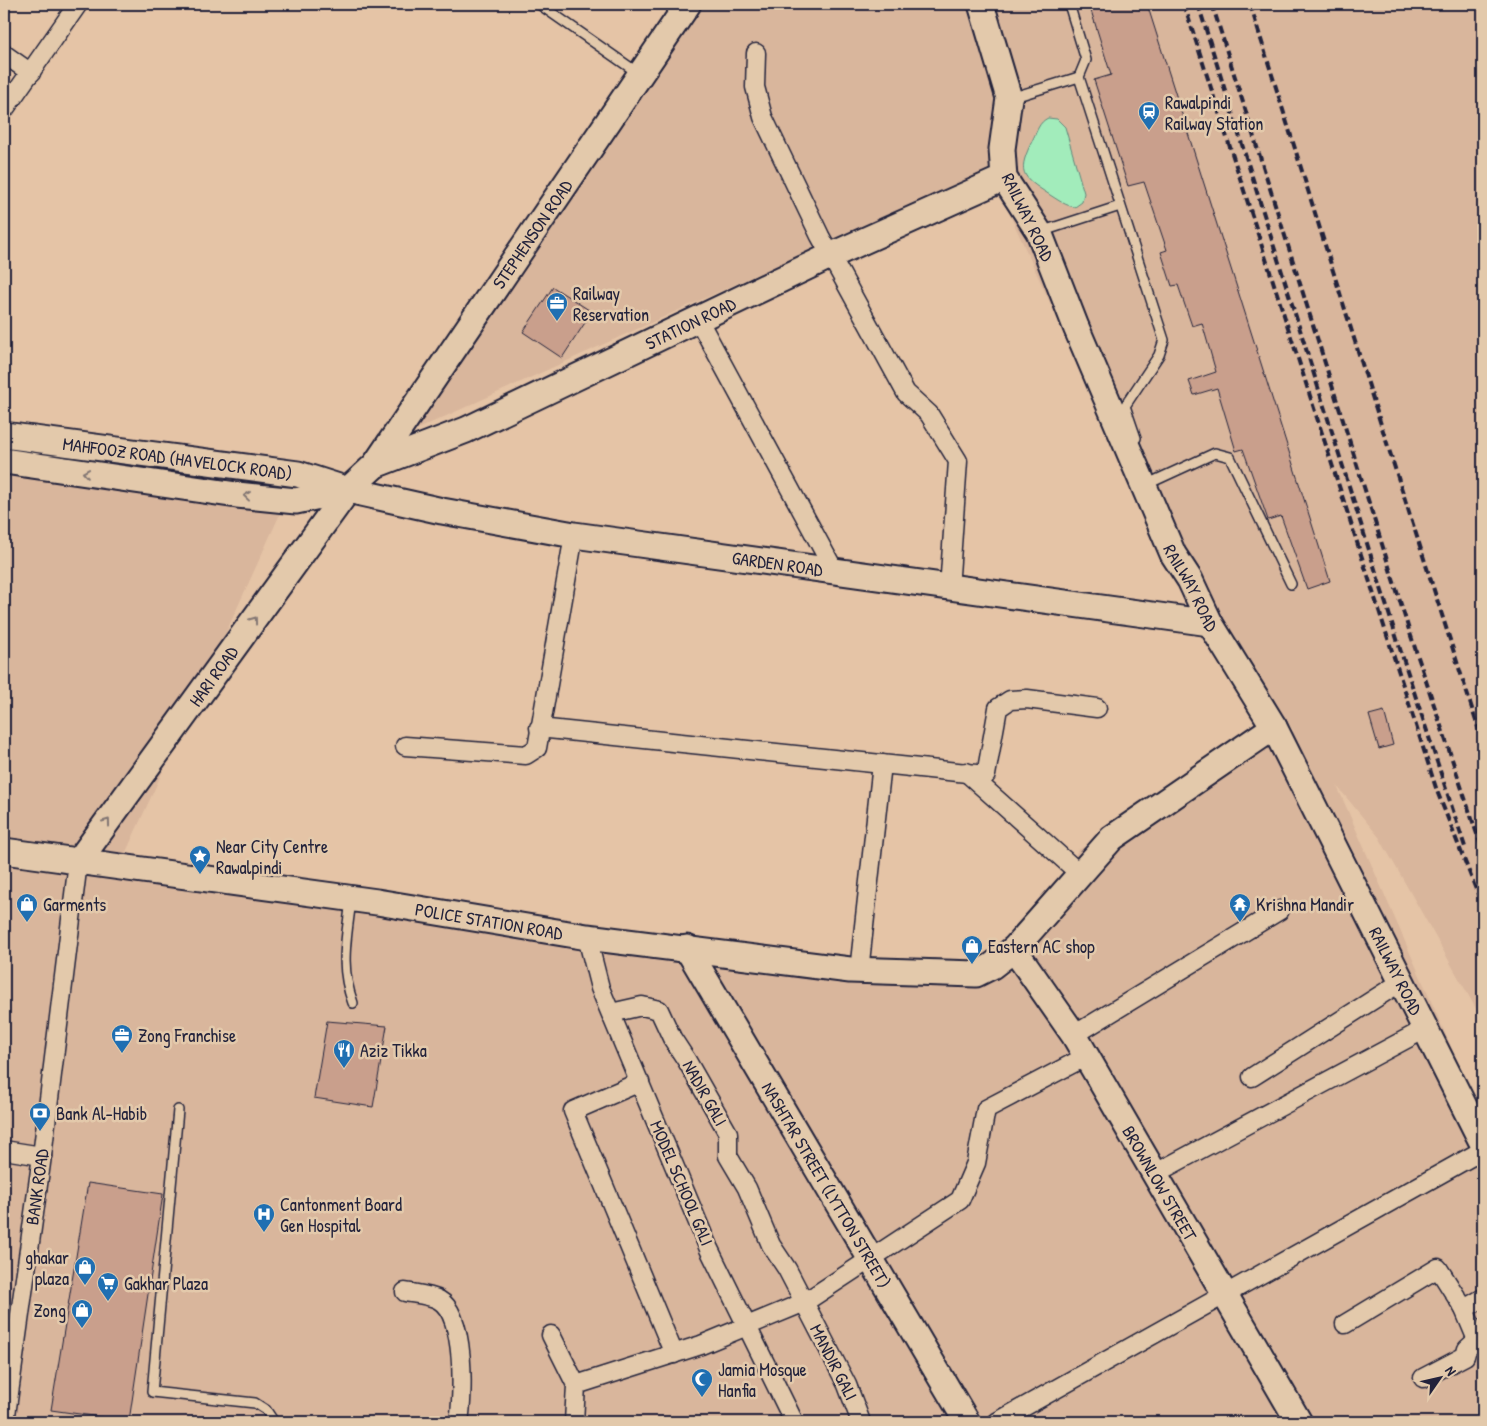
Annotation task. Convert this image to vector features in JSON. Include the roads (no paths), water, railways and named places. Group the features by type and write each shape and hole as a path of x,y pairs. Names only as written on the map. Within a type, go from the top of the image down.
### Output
{"street":[{"path":"4,110 78,4"},
{"name":"STEPHENSON ROAD","path":"375,465 688,4"},
{"name":"RAILWAY ROAD","path":"981,4 1009,98 1002,149 1004,178 1039,232 1076,327 1173,554 1190,580 1210,623 1274,727 1483,1144"},
{"path":"756,53 755,87 763,117 830,256 906,393 929,414 958,461 949,589"},
{"path":"4,54 31,73"},
{"name":"STATION ROAD","path":"375,465 466,430 830,256 1004,178"},
{"path":"698,319 835,572"},
{"name":"MAHFOOZ ROAD (HAVELOCK ROAD)","path":"4,435 298,474 348,490"},
{"name":"MAHFOOZ ROAD (HAVELOCK ROAD)","path":"4,461 237,495 296,501 348,490"},
{"name":"HARI ROAD","path":"78,862 348,490 375,465"},
{"name":"GARDEN ROAD","path":"348,490 442,511 574,535 949,589 1210,623"},
{"path":"405,746 526,755 537,748 574,535"},
{"path":"539,728 986,774 998,708 1010,700 1027,699 1097,708"},
{"path":"1014,949 1079,873 1112,838 1274,727"},
{"path":"859,971 882,764"},
{"path":"966,772 1079,873"},
{"name":"POLICE STATION ROAD","path":"4,850 78,862 351,899 587,936 859,971 976,974 992,966 1014,949"},
{"name":"BANK ROAD","path":"5,1422 42,1156 78,862"},
{"path":"1074,1034 1280,910"},
{"name":"MODEL SCHOOL GALI","path":"587,936 600,988 709,1249 794,1422"},
{"name":"NASHTAR STREET (LYTTON STREET)","path":"687,948 967,1422"},
{"name":"BROWNLOW STREET","path":"1014,949 1074,1034 1227,1295 1298,1422"},
{"path":"1252,1077 1401,982"},
{"name":"NADIR GALI","path":"611,1013 642,1006 659,1010 672,1038 728,1134 728,1156 747,1188 771,1245 805,1302"},
{"path":"1156,1173 1425,1029"},
{"path":"576,1385 674,1354 748,1327 805,1302 871,1260 960,1200 976,1163 986,1109 1087,1056"},
{"path":"640,1082 573,1111 674,1354"},
{"path":"4,1150 42,1156"},
{"path":"997,1422 1227,1295 1483,1150"},
{"path":"1345,1324 1435,1268 1442,1272 1464,1309 1477,1340 1467,1349 1466,1356 1422,1378"},
{"path":"405,1292 439,1300 449,1311 454,1323 462,1382 459,1422"},
{"path":"1464,1309 1483,1298"},
{"name":"MANDIR GALI","path":"805,1302 819,1334 847,1384 861,1422"},
{"path":"552,1336 576,1385 574,1422"}],"lane":[{"path":"539,4 641,74"},
{"path":"1069,4 1086,60 1079,77 1164,340 1159,355 1125,406 1141,451"},
{"path":"1009,98 1079,77"},
{"path":"1039,232 1120,206"},
{"path":"1154,482 1215,453 1230,457 1291,584"},
{"path":"1182,548 1190,580"},
{"path":"351,899 344,965 346,985 354,1003"},
{"path":"178,1110 152,1392 255,1403 266,1410 274,1422"}],"railway":[{"path":"1184,4 1437,791 1483,907"},
{"path":"1198,4 1401,652 1466,850"},
{"path":"1212,4 1409,630 1483,852"},
{"path":"1250,4 1376,409 1483,743"}],"place":[{"name":"Rawalpindi Railway Station","path":"1149,131"},
{"name":"Railway Reservation","path":"557,322"},
{"name":"Near City Centre Rawalpindi","path":"200,875"},
{"name":"Garments","path":"27,923"},
{"name":"Krishna Mandir","path":"1240,923"},
{"name":"Eastern AC shop","path":"972,965"},
{"name":"Zong Franchise","path":"122,1054"},
{"name":"Aziz Tikka","path":"344,1069"},
{"name":"Bank Al-Habib","path":"40,1132"},
{"name":"Cantonment Board Gen Hospital","path":"264,1233"},
{"name":"ghakar plaza","path":"85,1286"},
{"name":"Gakhar Plaza","path":"108,1302"},
{"name":"Zong","path":"82,1329"},
{"name":"Jamia Mosque Hanfia","path":"702,1398"}]}
